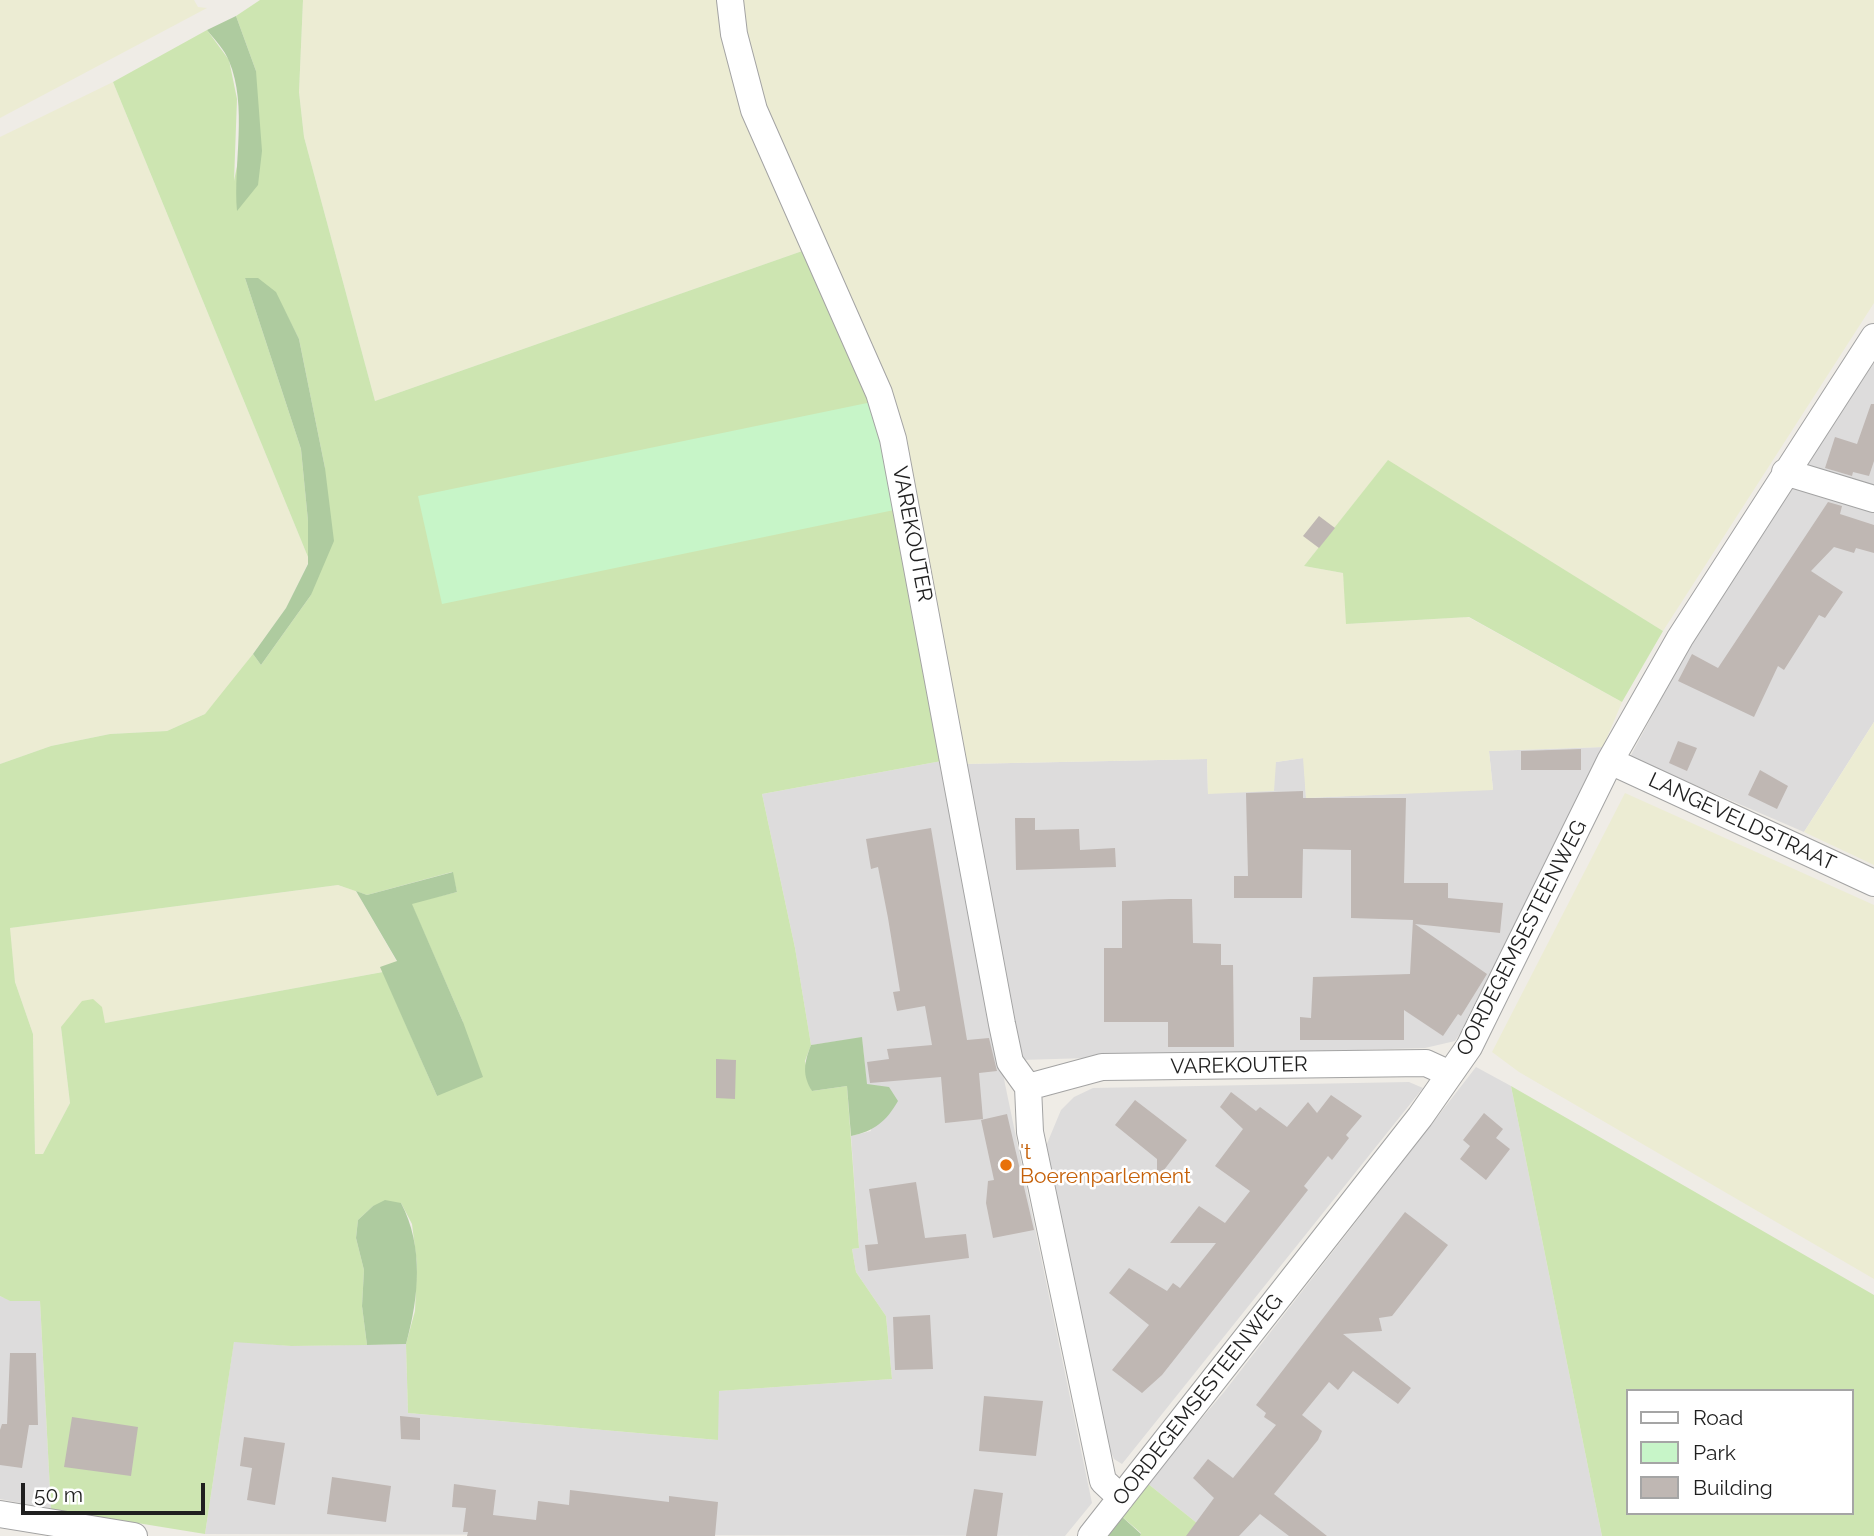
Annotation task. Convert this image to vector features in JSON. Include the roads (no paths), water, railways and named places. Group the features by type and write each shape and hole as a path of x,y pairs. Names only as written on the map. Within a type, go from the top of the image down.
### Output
{"street":[{"name":"VAREKOUTER","path":"730,0 734,34 754,110 878,393 893,439 1010,1062 1028,1087 1102,1068 1426,1063 1450,1074"},
{"name":"OORDEGEMSESTEENWEG","path":"1091,1536 1469,1047 1611,761 1680,638 1874,337"},
{"path":"1785,472 1874,499"},
{"name":"LANGEVELDSTRAAT","path":"1611,761 1874,883"},
{"path":"1028,1087 1030,1132 1102,1481 1121,1498"},
{"path":"0,1514 134,1536"}],"place":[{"name":"'t Boerenparlement","path":"1006,1165"}]}
